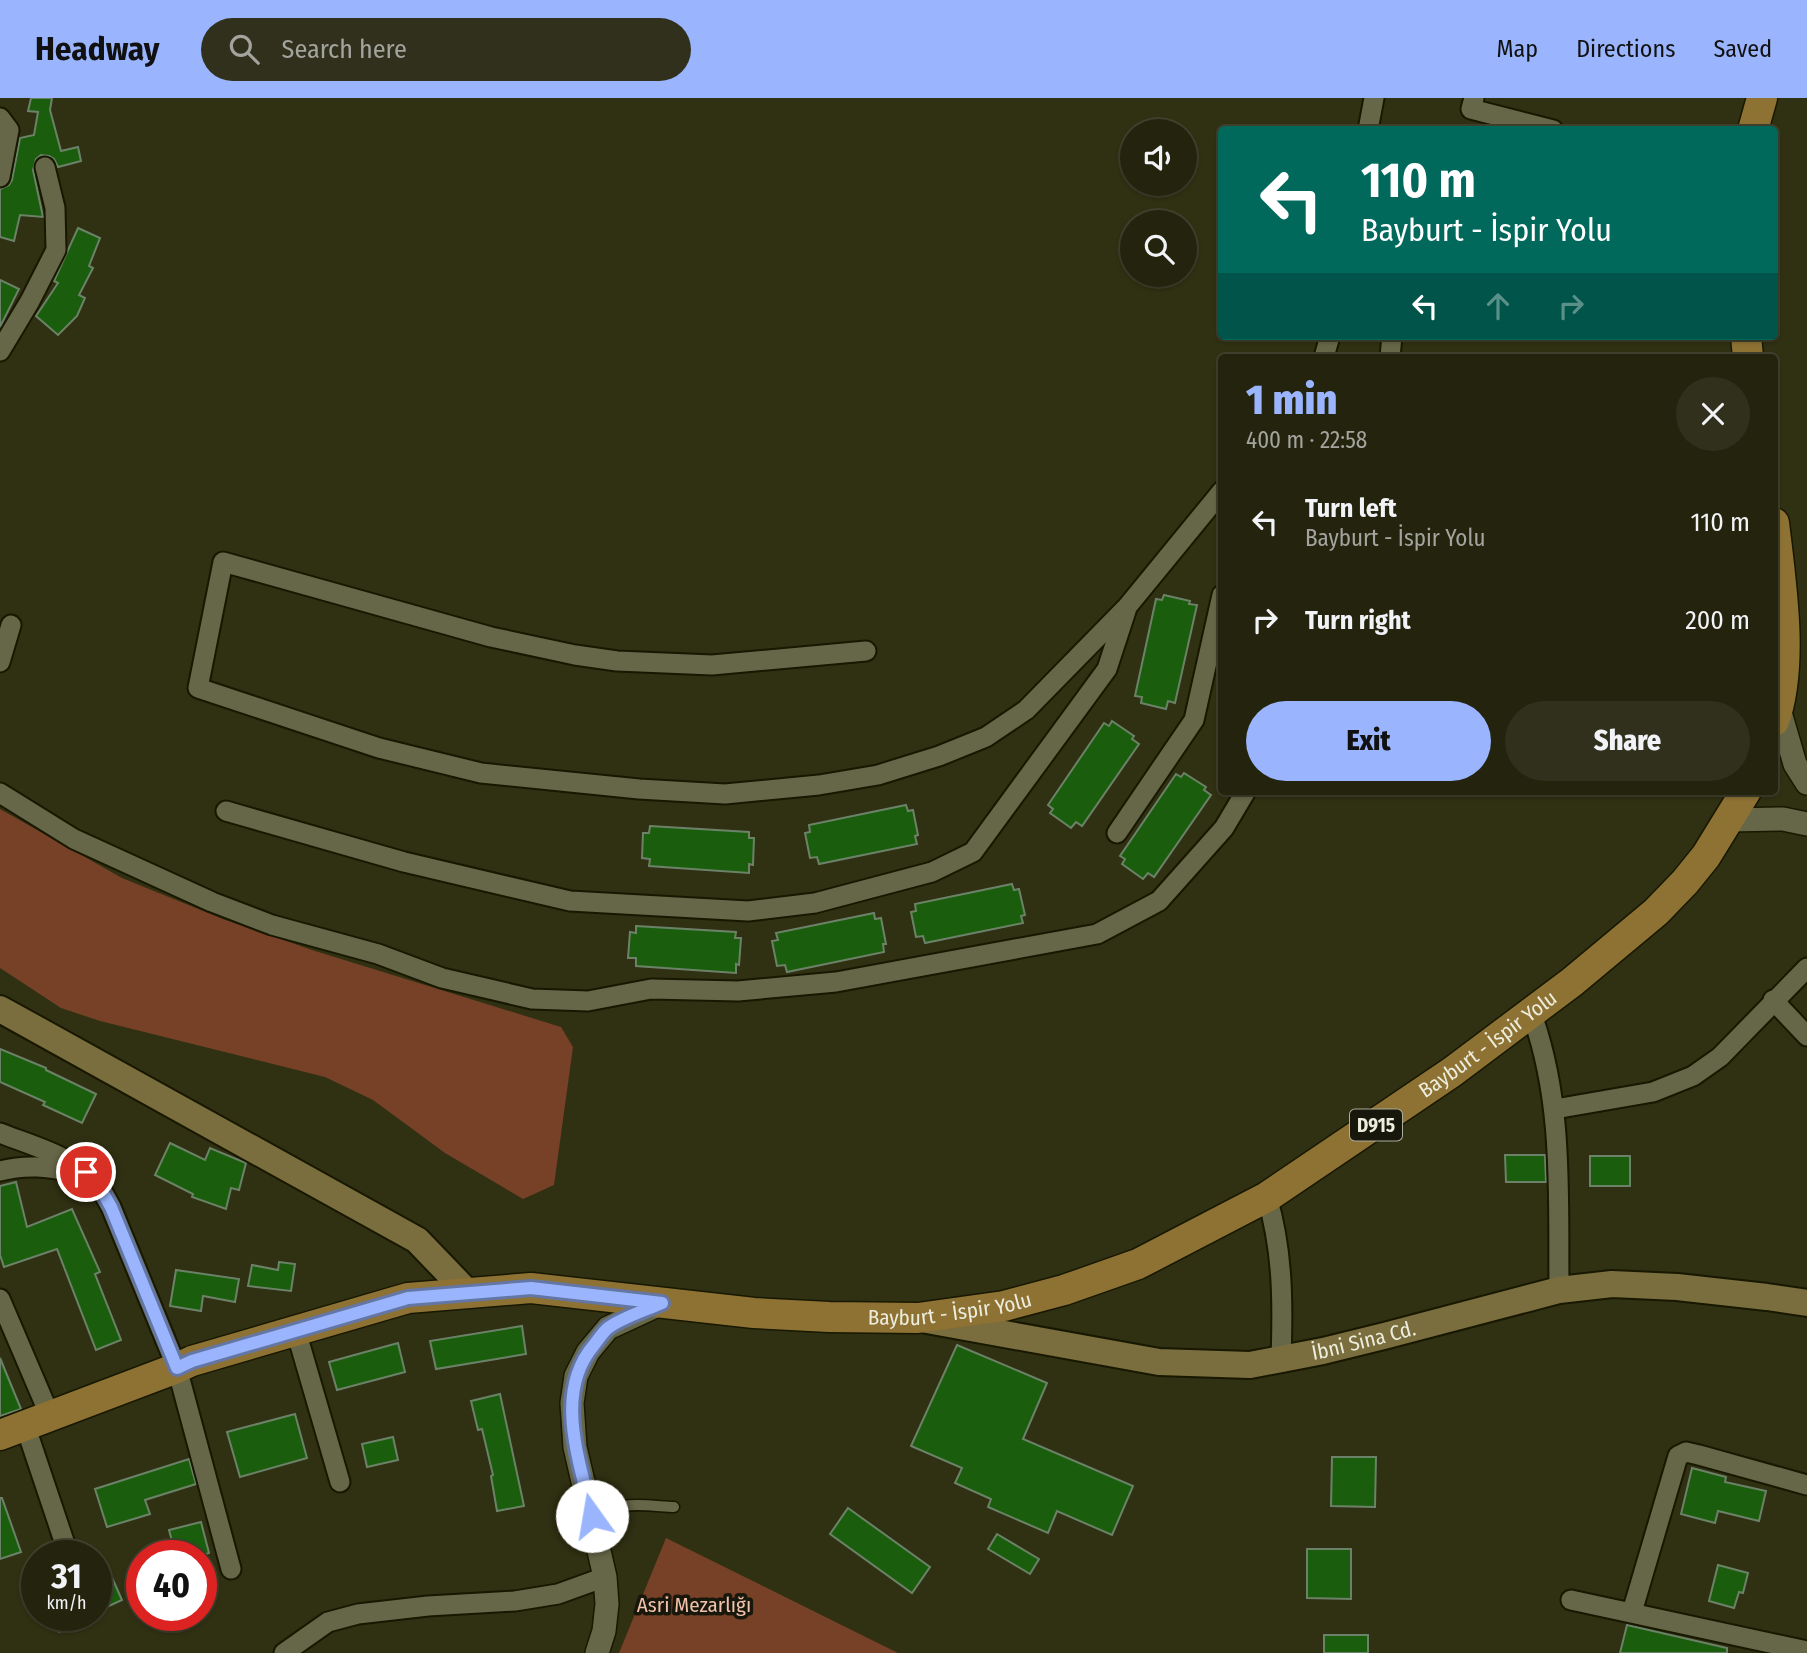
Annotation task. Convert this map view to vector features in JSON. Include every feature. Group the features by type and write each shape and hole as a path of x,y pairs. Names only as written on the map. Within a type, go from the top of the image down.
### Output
{"main road":[{"path":"1754,126 1762,98"},
{"path":"1778,572 1785,657 1778,708"},
{"name":"Bayburt - İspir Yolu","path":"25,1425 192,1361 408,1298 531,1288 754,1313 918,1318 1004,1306 1064,1290 1138,1264 1267,1196 1452,1072 1531,1012 1656,912 1699,865 1744,795"},
{"path":"0,1009 417,1240 468,1293"},
{"name":"İbni Sina Cd.","path":"918,1318 1159,1362 1250,1365 1384,1336 1559,1290 1612,1284 1676,1287 1807,1303"}],"street":[{"path":"1474,98 1471,109 1499,107 1544,126"},
{"path":"1369,126 1374,101"},
{"path":"1374,101 1377,126"},
{"path":"0,118 9,130 0,177"},
{"path":"0,351 30,301 55,250 55,208 45,167"},
{"path":"866,650 712,665 617,661 491,637 223,562 198,688 379,748 481,773 639,789 726,794 819,785 878,775 939,756 986,737 1026,710 1127,607 1218,496"},
{"path":"226,811 404,862 570,901 748,911 815,902 932,872 973,852 1107,670 1127,607"},
{"path":"1117,833 1194,720 1218,612"},
{"path":"0,662 11,625"},
{"path":"1778,718 1795,764 1807,783"},
{"path":"0,793 74,839 212,902 272,925 378,954 442,978 532,999 589,1001 651,989 737,990 835,982 1097,934 1159,901 1224,828 1244,795"},
{"path":"1730,820 1783,819 1807,824"},
{"path":"1555,1109 1653,1092 1693,1076 1720,1056 1807,968"},
{"path":"1773,1000 1807,1036"},
{"path":"1531,1012 1542,1043 1555,1109 1559,1290"},
{"path":"0,1133 66,1159 89,1175 111,1207 177,1368 231,1569"},
{"path":"0,1171 24,1166 89,1175"},
{"path":"1267,1196 1276,1227 1282,1264 1281,1359"},
{"path":"0,1299 25,1425 64,1540"},
{"path":"597,1653 606,1618 605,1577 575,1447 572,1403 576,1376 588,1352 608,1328 662,1303"},
{"path":"296,1331 340,1482"},
{"path":"1632,1612 1678,1456 1685,1452 1699,1455 1807,1485"},
{"path":"284,1653 328,1622 358,1614 428,1606 515,1601 558,1594 605,1577"},
{"path":"1571,1600 1807,1651"}],"lane":[{"path":"597,1543 606,1532 611,1512 620,1506 674,1507"}],"green space":[{"path":"0,809 122,878 223,919 312,950 561,1027 573,1047 554,1185 523,1199 445,1153 373,1100 325,1077 100,1021 61,1008 0,968"},
{"name":"Asri Mezarlığı","path":"666,1538 898,1653 619,1653"}],"building":[{"path":"31,98 52,98 50,110 61,151 78,147 81,161 58,167 49,156 41,155 36,159 33,170 43,217 20,215 14,241 0,237 0,189 9,185 12,180 20,138 34,135 38,112 28,111"},
{"path":"78,228 100,238 89,266 93,268 79,295 85,298 77,316 58,335 36,316 58,283 54,281"},
{"path":"0,280 19,289 0,327"},
{"path":"1164,595 1197,605 1175,703 1168,701 1166,709 1141,703 1142,697 1135,696 1156,599 1162,600"},
{"path":"1112,721 1134,736 1132,739 1139,744 1082,826 1076,822 1071,828 1050,813 1053,809 1048,805 1104,723 1109,726"},
{"path":"1184,773 1206,787 1204,790 1211,795 1154,877 1148,873 1143,879 1122,864 1125,859 1120,856 1176,774 1181,777"},
{"path":"906,805 908,811 913,810 917,844 819,864 817,857 810,858 805,833 810,832 809,825"},
{"path":"650,826 749,832 749,838 754,838 753,865 749,864 749,873 649,866 650,859 642,858 643,833 649,833"},
{"path":"1012,884 1014,890 1019,889 1025,915 1021,916 1023,923 925,943 923,936 916,937 911,912 916,911 915,904"},
{"path":"874,913 875,919 881,918 886,944 883,944 884,952 787,972 785,965 777,966 772,941 778,940 776,933"},
{"path":"636,926 736,932 735,938 741,938 736,973 636,966 636,958 628,958 630,932 636,933"},
{"path":"0,1049 46,1068 96,1094 82,1123 43,1105 45,1102 0,1082"},
{"path":"170,1143 205,1160 210,1148 246,1163 239,1190 231,1188 226,1209 192,1197 193,1194 155,1175"},
{"path":"1505,1155 1545,1155 1546,1182 1506,1182"},
{"path":"1590,1156 1630,1156 1630,1186 1590,1186"},
{"path":"16,1182 27,1227 72,1209 100,1272 95,1274 121,1340 96,1350 57,1249 4,1267 0,1255 0,1186"},
{"path":"279,1262 295,1264 291,1291 248,1286 252,1265 278,1270"},
{"path":"176,1270 239,1279 235,1302 203,1296 201,1311 170,1306"},
{"path":"522,1326 526,1354 436,1369 430,1341"},
{"path":"398,1343 405,1372 337,1390 329,1362"},
{"path":"957,1345 1047,1383 1023,1439 1133,1486 1112,1535 1057,1511 1048,1533 988,1507 991,1499 955,1483 962,1468 911,1446"},
{"path":"0,1358 21,1409 0,1416"},
{"path":"500,1394 524,1506 497,1511 493,1475 482,1429 478,1430 471,1401"},
{"path":"295,1414 307,1458 240,1477 227,1432"},
{"path":"393,1437 398,1460 367,1467 362,1444"},
{"path":"1332,1457 1376,1457 1375,1507 1331,1506"},
{"path":"189,1459 196,1484 145,1500 150,1514 107,1527 95,1489"},
{"path":"1692,1468 1726,1477 1725,1482 1766,1491 1759,1521 1718,1511 1715,1523 1681,1514"},
{"path":"0,1498 2,1498 21,1552 0,1559"},
{"path":"848,1508 930,1567 912,1593 830,1534"},
{"path":"201,1522 206,1540 172,1540 169,1530"},
{"path":"997,1534 1039,1559 1030,1574 988,1549"},
{"path":"1307,1549 1351,1549 1351,1599 1307,1598"},
{"path":"1718,1565 1748,1573 1743,1593 1739,1592 1734,1608 1709,1601"},
{"path":"112,1578 122,1600 112,1605"},
{"path":"1627,1625 1727,1648 1727,1653 1620,1653"},
{"path":"1324,1635 1368,1635 1368,1653 1324,1653"}],"route":[{"path":"86,1172 99,1186 111,1207 177,1368 192,1361 408,1298 531,1288 662,1303 608,1328 588,1352 576,1376 572,1403 575,1447 592,1516"}]}
